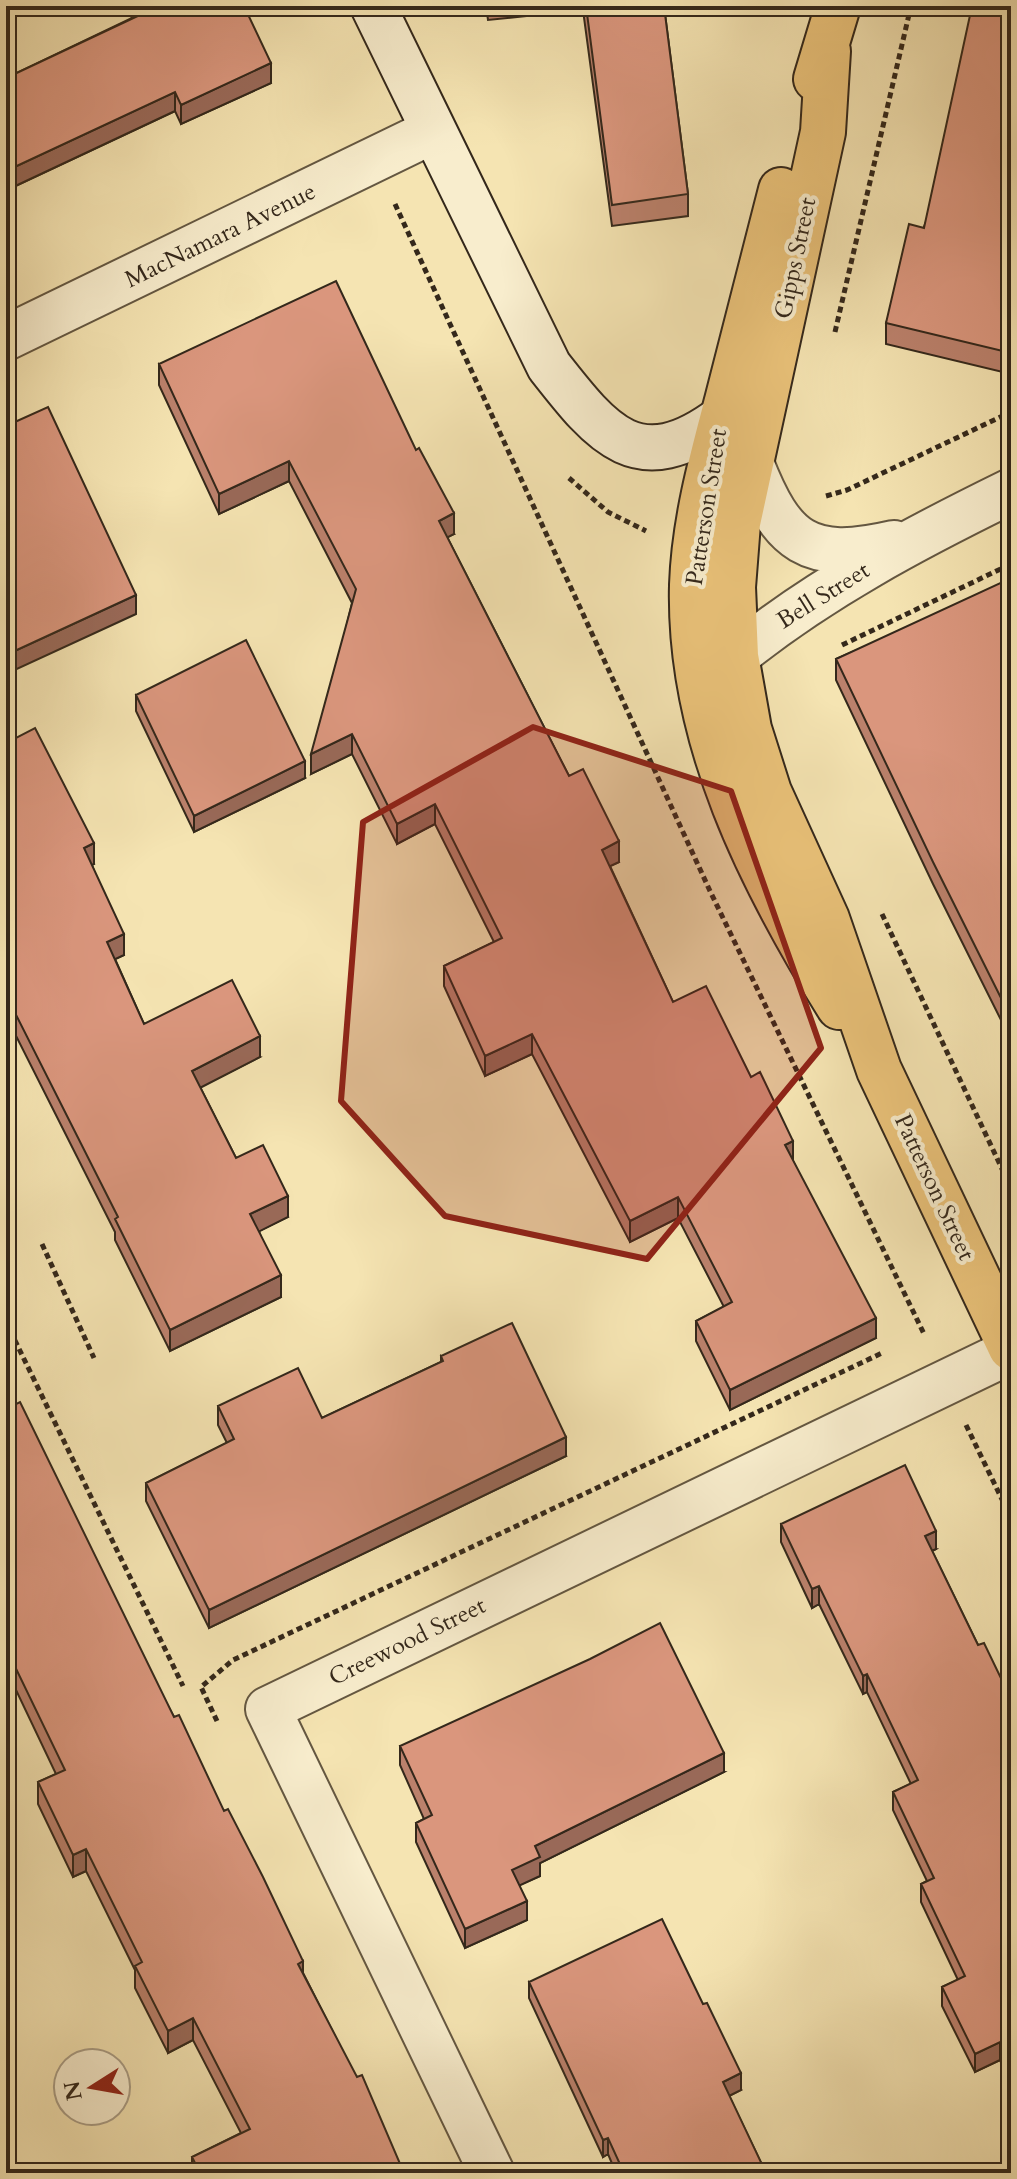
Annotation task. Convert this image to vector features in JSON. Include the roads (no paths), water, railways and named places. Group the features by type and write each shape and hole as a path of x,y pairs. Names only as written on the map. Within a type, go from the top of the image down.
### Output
{"main road":[{"name":"Gipps Street","path":"751,463 823,132 828,51 838,6"},
{"name":"Gipps Street","path":"722,418 796,131 828,51"},
{"name":"Patterson Street","path":"722,418 700,519 692,583 693,637 701,699 726,783 791,930 879,1070"},
{"name":"Patterson Street","path":"751,463 738,523 733,587 736,656 749,729 769,792 827,919 879,1070 1011,1350"}],"street":[{"name":"Patterson Street","path":"373,6 549,366 607,432 636,446 663,449 700,434 722,418"},
{"name":"MacNamara Avenue","path":"6,338 433,131"},
{"name":"Bell Street","path":"751,463 769,509 791,535 824,549 853,553 912,539"},
{"name":"Bell Street","path":"736,656 773,626 912,539 1011,491"},
{"name":"Creewood Street","path":"492,2173 268,1709 783,1458 947,1384 1011,1350"}]}
